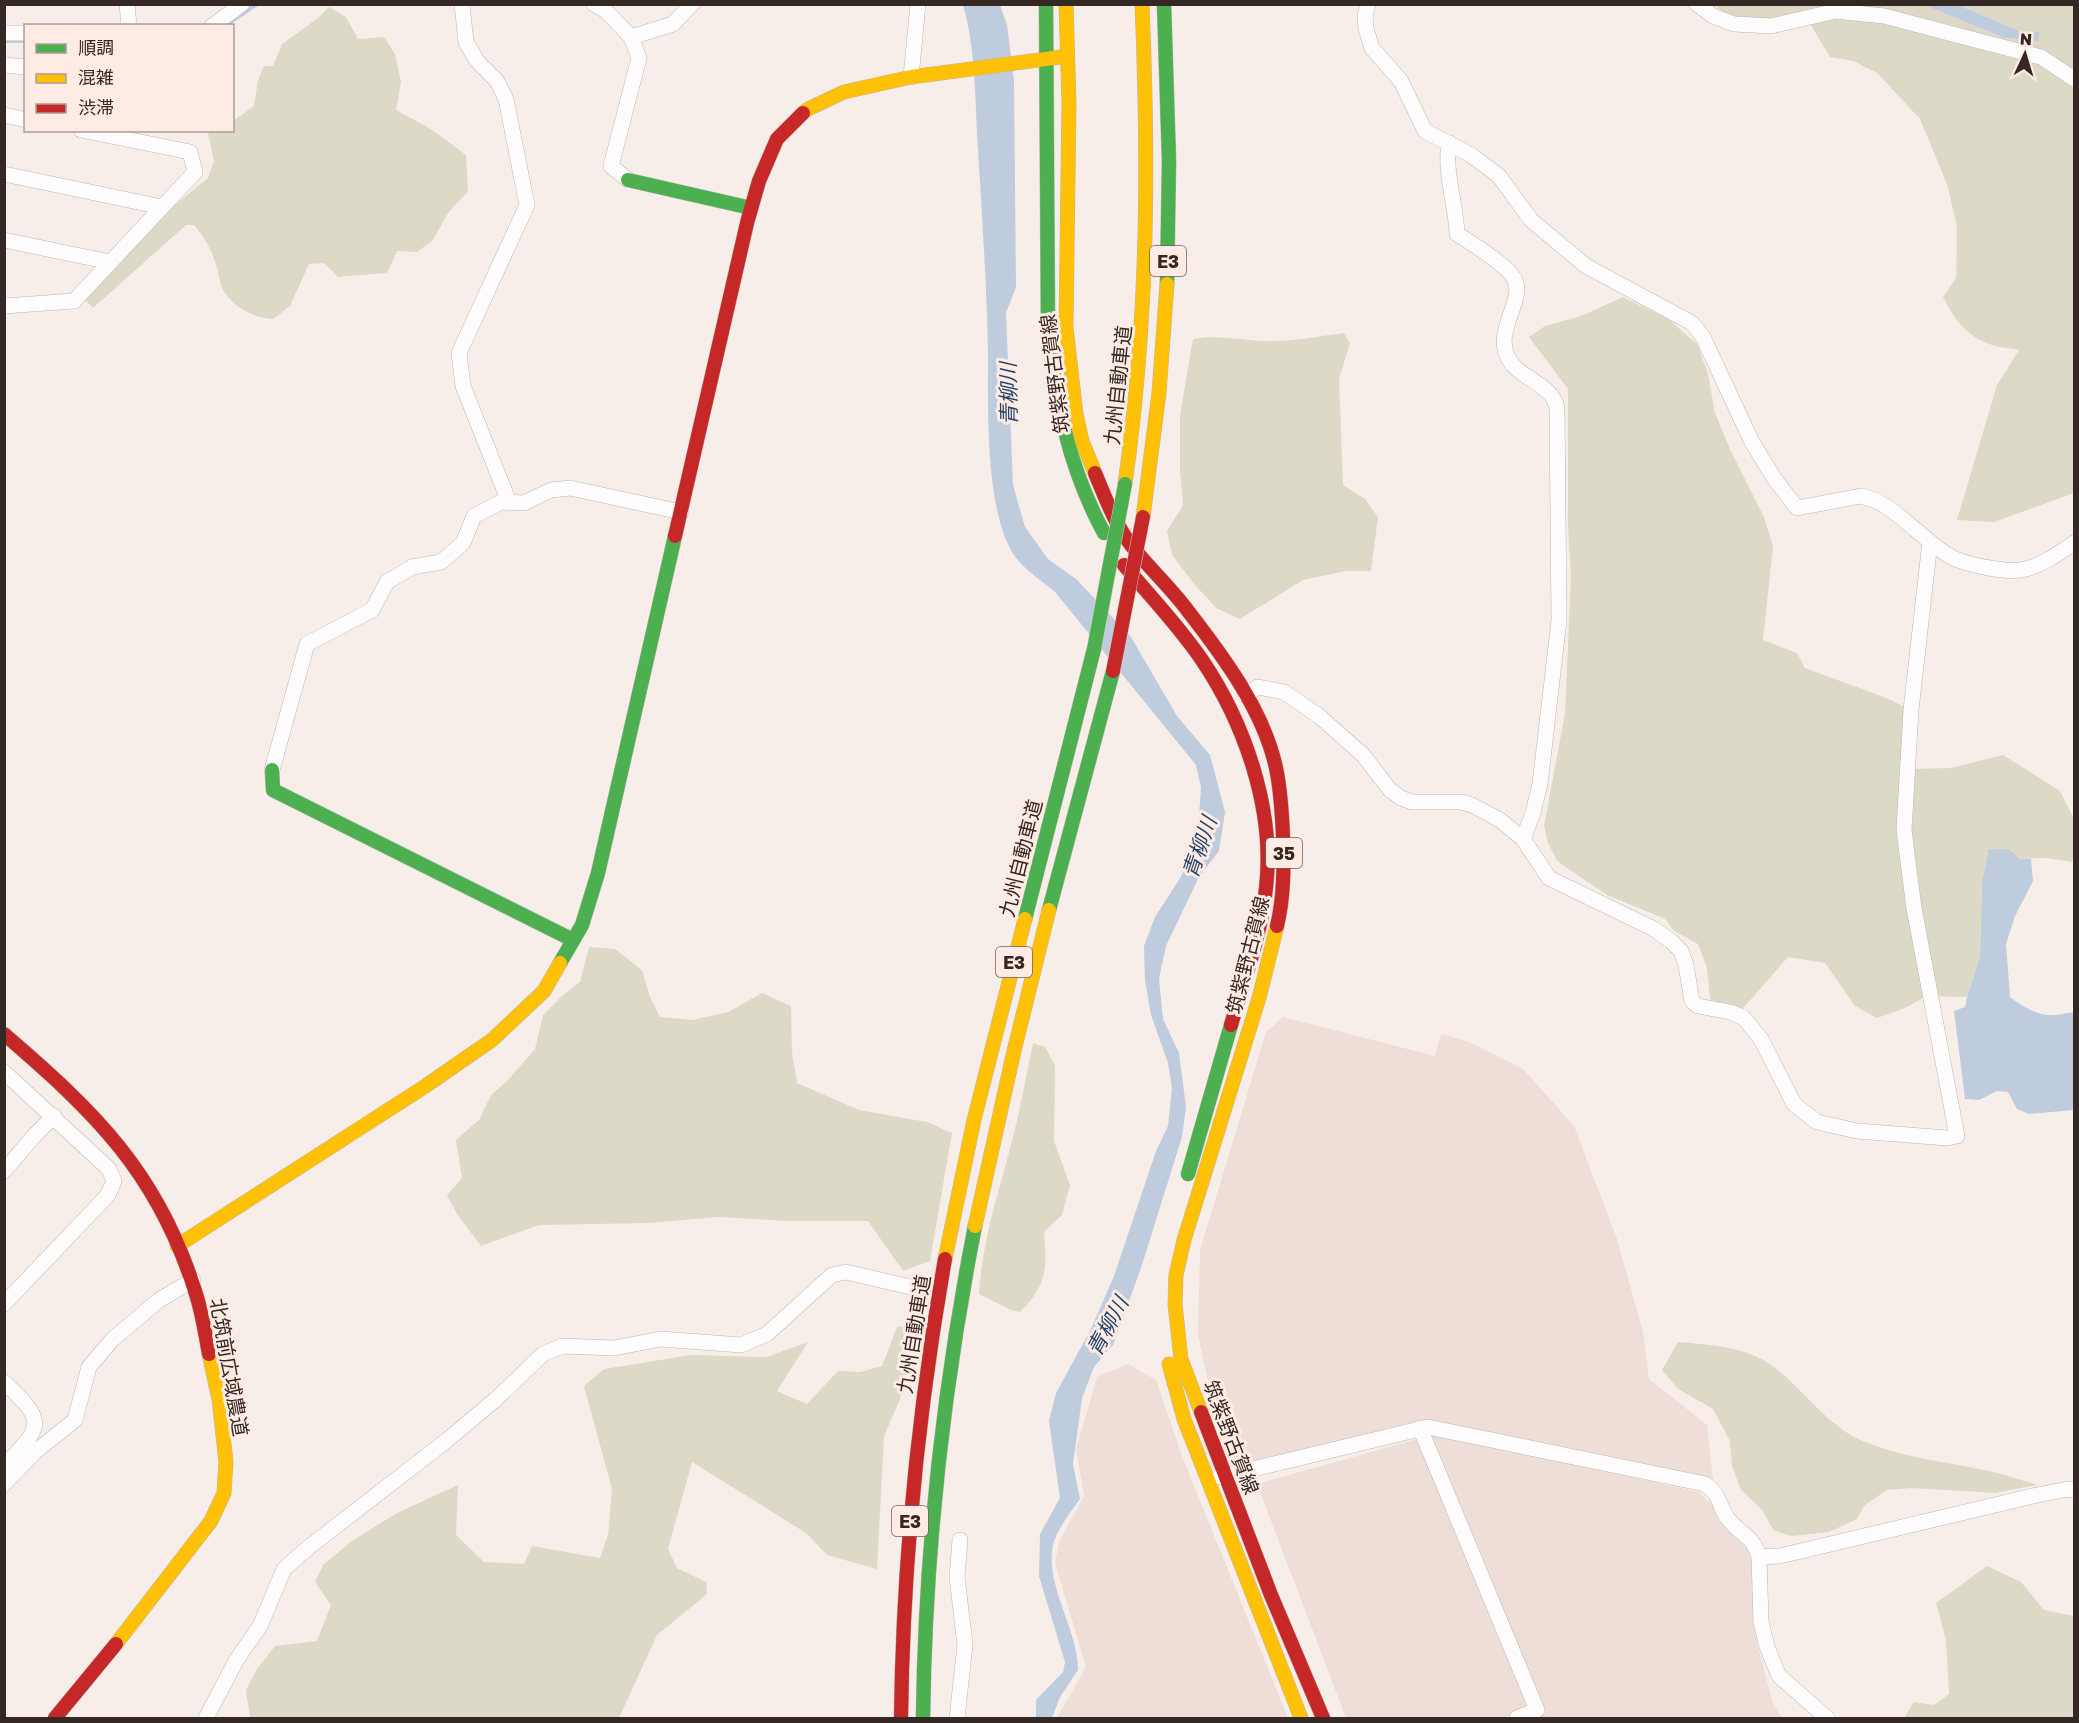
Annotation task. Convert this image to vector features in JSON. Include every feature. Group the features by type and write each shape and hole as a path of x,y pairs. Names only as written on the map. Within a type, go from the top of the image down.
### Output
{"main road":[{"name":"筑紫野古賀線","path":"1046,4 1048,328 1052,372 1072,465 1088,503 1123,564 1188,641 1231,708 1246,747 1260,797 1266,844 1267,883 1261,923 1184,1187"},
{"name":"筑紫野古賀線","path":"1066,4 1069,103 1066,327 1076,414 1082,441 1109,508 1130,544 1187,609 1231,669 1246,695 1266,736 1276,766 1281,795 1282,905 1259,998 1184,1240 1176,1275 1175,1304 1181,1359 1271,1595 1323,1719"},
{"name":"九州自動車道","path":"901,1719 908,1544 919,1430 942,1277 962,1174 997,1026 1094,649 1125,484 1138,384 1145,270 1147,142 1142,4"},
{"name":"E3","path":"923,1719 930,1546 939,1442 964,1281 984,1179 1019,1030 1113,671 1143,517 1165,320 1168,248 1164,4"},
{"path":"177,1246 424,1087 492,1040 544,991 582,925 598,873 751,208 759,181 777,139 808,109 844,92 911,77 1068,56"},
{"path":"628,180 751,208"},
{"path":"272,770 273,790 573,940"},
{"name":"北筑前広域農道","path":"4,1034 67,1088 105,1126 155,1197 193,1280 219,1399 226,1462 224,1493 211,1521 55,1719"},
{"name":"筑紫野古賀線","path":"1165,1348 1184,1419 1301,1719"}],"street":[{"path":"127,4 129,24"},
{"path":"215,24 242,4"},
{"path":"462,4 466,42 477,61 497,81 506,99 528,205 459,353 463,386 509,502"},
{"path":"594,4 606,10 631,37 639,58 612,166 628,180"},
{"path":"631,37 673,24 692,4"},
{"path":"911,77 918,4"},
{"path":"1368,4 1365,15 1366,29 1372,48 1401,81 1425,131 1471,154 1499,176 1531,220 1586,266 1692,322 1703,337 1758,452 1797,508 1861,496 1872,498 1953,558 1997,570 2024,570 2047,561 2074,543"},
{"path":"1697,4 1713,16 1734,24 1771,26 1836,11 1905,21 1988,45 2041,57 2074,79"},
{"path":"4,33 24,33"},
{"path":"4,65 24,67"},
{"path":"4,116 24,120"},
{"path":"4,306 74,301 195,172 190,152 91,132"},
{"path":"1449,142 1447,156 1457,219 1457,234 1500,264 1514,278 1517,289 1506,329 1505,349 1512,364 1555,399 1557,408 1559,620 1540,784 1533,813 1523,839"},
{"path":"4,174 162,207"},
{"path":"4,240 110,262"},
{"path":"272,770 307,644 372,610 387,582 412,567 441,562 463,543 474,516 501,502 524,503 550,490 570,488 681,512"},
{"path":"1246,695 1258,687 1284,693 1319,716 1363,755 1390,790 1401,798 1412,802 1462,802 1472,805 1500,820 1523,839 1549,878 1654,929 1671,941 1681,951 1686,965 1692,1001 1698,1006 1730,1012 1744,1018 1761,1039 1794,1104 1817,1122 1857,1131 1957,1136 1914,908 1904,830 1911,710 1930,542"},
{"path":"4,1072 109,1169 114,1181 108,1195 4,1304"},
{"path":"4,1171 54,1116"},
{"path":"206,1719 237,1659 260,1626 284,1569 446,1441 495,1400 543,1354 562,1346 614,1348 661,1339 741,1345 767,1334 832,1275 846,1272 923,1290"},
{"path":"4,1484 34,1452 75,1420 89,1367 112,1340 159,1300 193,1280"},
{"path":"4,1382 28,1405 36,1419 33,1433 4,1466"},
{"path":"1208,1479 1225,1477 1428,1427 1705,1484 1715,1491 1727,1519 1753,1541 1759,1557 1761,1622 1767,1647 1779,1676 1827,1719"},
{"path":"1420,1428 1537,1710 1517,1719"},
{"path":"1759,1557 1780,1556 2037,1495 2074,1490"},
{"path":"957,1719 965,1645 957,1577 960,1540"}],"shaded area":[{"path":"1715,5 1924,5 2002,37 2039,32 2022,32 1958,5 2074,5 2074,493 1994,522 1957,520 1997,385 2019,350 1995,346 1977,338 1963,328 1943,297 1956,278 1957,226 1947,184 1920,119 1877,73 1853,61 1830,57 1807,19 1730,19"},
{"path":"329,7 346,17 358,39 384,37 395,54 401,82 396,110 431,129 466,155 468,191 448,213 433,240 417,252 397,251 387,273 338,277 324,263 309,264 290,306 273,319 246,312 229,299 221,286 206,242 194,225 186,225 93,308 82,297 159,218 208,178 214,161 208,133 234,132 234,120 254,106 258,80 264,66 273,66 282,44 318,18"},
{"path":"1623,297 1668,319 1697,344 1708,374 1715,413 1729,447 1764,517 1773,546 1763,640 1797,653 1805,668 1903,706 1911,731 1912,769 1951,768 2003,755 2060,791 2074,819 2074,858 2072,862 2046,858 2020,859 1982,883 1980,957 1967,997 1927,996 1905,1008 1877,1018 1855,1006 1825,963 1788,957 1739,1013 1710,999 1707,968 1698,944 1674,931 1665,919 1607,895 1557,861 1548,843 1544,826 1565,713 1571,576 1568,527 1568,389 1529,337 1545,326 1581,316"},
{"path":"1344,333 1350,343 1339,379 1343,485 1365,499 1378,517 1371,571 1346,571 1303,580 1240,619 1216,608 1195,585 1172,555 1167,531 1183,505 1180,471 1180,415 1193,339 1213,337 1282,341"},
{"path":"589,947 615,949 642,970 650,997 660,1017 693,1020 728,1012 762,993 791,1006 792,1052 797,1083 859,1110 927,1122 952,1133 930,1261 903,1271 868,1221 787,1221 718,1217 649,1223 539,1225 481,1246 457,1214 447,1195 462,1178 456,1140 479,1120 491,1095 507,1081 535,1049 543,1015 580,982"},
{"path":"1283,1017 1435,1056 1441,1034 1469,1042 1523,1069 1574,1126 1617,1239 1643,1332 1649,1379 1707,1425 1713,1480 1428,1421 1235,1466 1213,1405 1198,1335 1200,1250 1266,1032"},
{"path":"1033,1043 1045,1047 1055,1065 1054,1141 1070,1185 1062,1215 1044,1232 1045,1266 1040,1285 1020,1312 979,1294 988,1231 1015,1129"},
{"path":"916,1325 900,1399 884,1436 877,1569 827,1555 806,1533 692,1462 668,1549 677,1568 706,1582 707,1594 657,1635 619,1718 250,1718 246,1690 257,1669 275,1646 317,1641 331,1605 315,1582 323,1565 352,1541 397,1513 458,1485 456,1535 484,1562 524,1564 532,1546 600,1558 608,1535 612,1489 584,1386 604,1369 691,1355 767,1357 808,1342 777,1391 807,1404 838,1371 860,1372 882,1366 897,1327"},
{"path":"1678,1342 1729,1348 1753,1355 1786,1377 1827,1418 1850,1435 1863,1441 1896,1452 1997,1473 2037,1485 1996,1493 1911,1488 1887,1490 1865,1505 1857,1519 1829,1532 1791,1536 1773,1530 1763,1511 1741,1490 1732,1466 1730,1441 1713,1409 1678,1389 1662,1370"},
{"path":"1128,1364 1156,1380 1182,1456 1288,1718 1057,1718 1086,1667 1055,1563 1059,1542 1084,1496 1076,1449 1097,1377"},
{"path":"1435,1434 1699,1492 1750,1545 1757,1570 1755,1609 1757,1644 1773,1703 1782,1718 1346,1718 1257,1484"},
{"path":"1987,1566 2021,1582 2044,1610 2074,1616 2074,1718 1904,1718 1914,1702 1934,1705 1949,1694 1946,1640 1936,1603"}],"water":[{"name":"青柳川","path":"963,5 1000,5 1007,25 1014,80 1016,287 1006,313 1013,485 1025,527 1048,559 1076,579 1131,637 1177,716 1210,755 1225,812 1219,851 1199,877 1166,946 1159,978 1163,1019 1179,1053 1186,1107 1182,1137 1141,1268 1113,1345 1094,1367 1082,1398 1073,1464 1080,1499 1059,1530 1052,1550 1055,1584 1077,1654 1078,1670 1060,1697 1052,1718 1036,1718 1036,1700 1063,1672 1065,1662 1039,1576 1040,1534 1060,1498 1049,1421 1056,1393 1091,1329 1114,1276 1156,1151 1168,1126 1172,1088 1168,1063 1151,1015 1145,980 1144,946 1155,917 1179,880 1193,852 1201,787 1196,765 1055,592 1016,558 1003,532 997,509 990,456 987,303 973,58"},
{"path":"1924,5 1958,5 2022,32 2039,32 2039,41 2002,37"},
{"path":"1989,849 2009,849 2020,859 2031,859 2033,881 2015,916 2006,944 2010,997 2044,1015 2074,1013 2074,1110 2029,1114 2017,1109 2008,1092 1997,1091 1979,1100 1965,1099 1954,1011 1965,1007 1980,957 1982,883"}],"waterway":[{"path":"227,24 257,4"},
{"path":"4,41 24,41"}],"traffic: fast":[{"path":"1046,4 1048,328 1055,382 1066,434 1081,484 1104,533"},
{"path":"1164,4 1169,161 1167,284"},
{"path":"628,180 751,208"},
{"path":"1094,649 1125,484"},
{"path":"560,963 582,925 598,873 675,536"},
{"path":"1025,919 1094,649"},
{"path":"1049,910 1113,671"},
{"path":"272,770 273,790 573,940"},
{"path":"1188,1174 1231,1025"},
{"path":"923,1718 927,1594 938,1471 954,1348 975,1226"}],"traffic: slow":[{"path":"1066,4 1069,103 1066,327 1076,414 1082,441 1095,473"},
{"path":"1125,484 1133,423 1145,244 1146,125 1142,4"},
{"path":"803,113 844,92 911,77 1061,57"},
{"path":"1143,517 1159,393 1167,284"},
{"path":"975,1226 1014,1051 1049,910"},
{"path":"945,1259 974,1120 1025,919"},
{"path":"1201,1412 1181,1359 1175,1304 1176,1275 1184,1240 1259,998 1277,926"},
{"path":"177,1246 424,1087 492,1040 544,991 560,963"},
{"path":"116,1644 211,1521 224,1493 226,1462 219,1399 209,1354"},
{"path":"1169,1364 1184,1419 1301,1718"}],"traffic: jam":[{"path":"675,536 747,223 759,181 777,139 803,113"},
{"path":"1095,473 1125,537 1215,646 1241,685 1262,726 1276,768 1282,810 1283,882 1277,926"},
{"path":"1113,671 1143,517"},
{"path":"1124,565 1184,635 1217,685 1244,740 1261,798 1268,858 1264,906 1231,1025"},
{"path":"4,1034 95,1118 142,1178 180,1249 197,1299 209,1354"},
{"path":"901,1718 905,1602 914,1487 927,1373 945,1259"},
{"path":"1201,1412 1271,1595 1323,1718"},
{"path":"55,1718 116,1644"}]}
